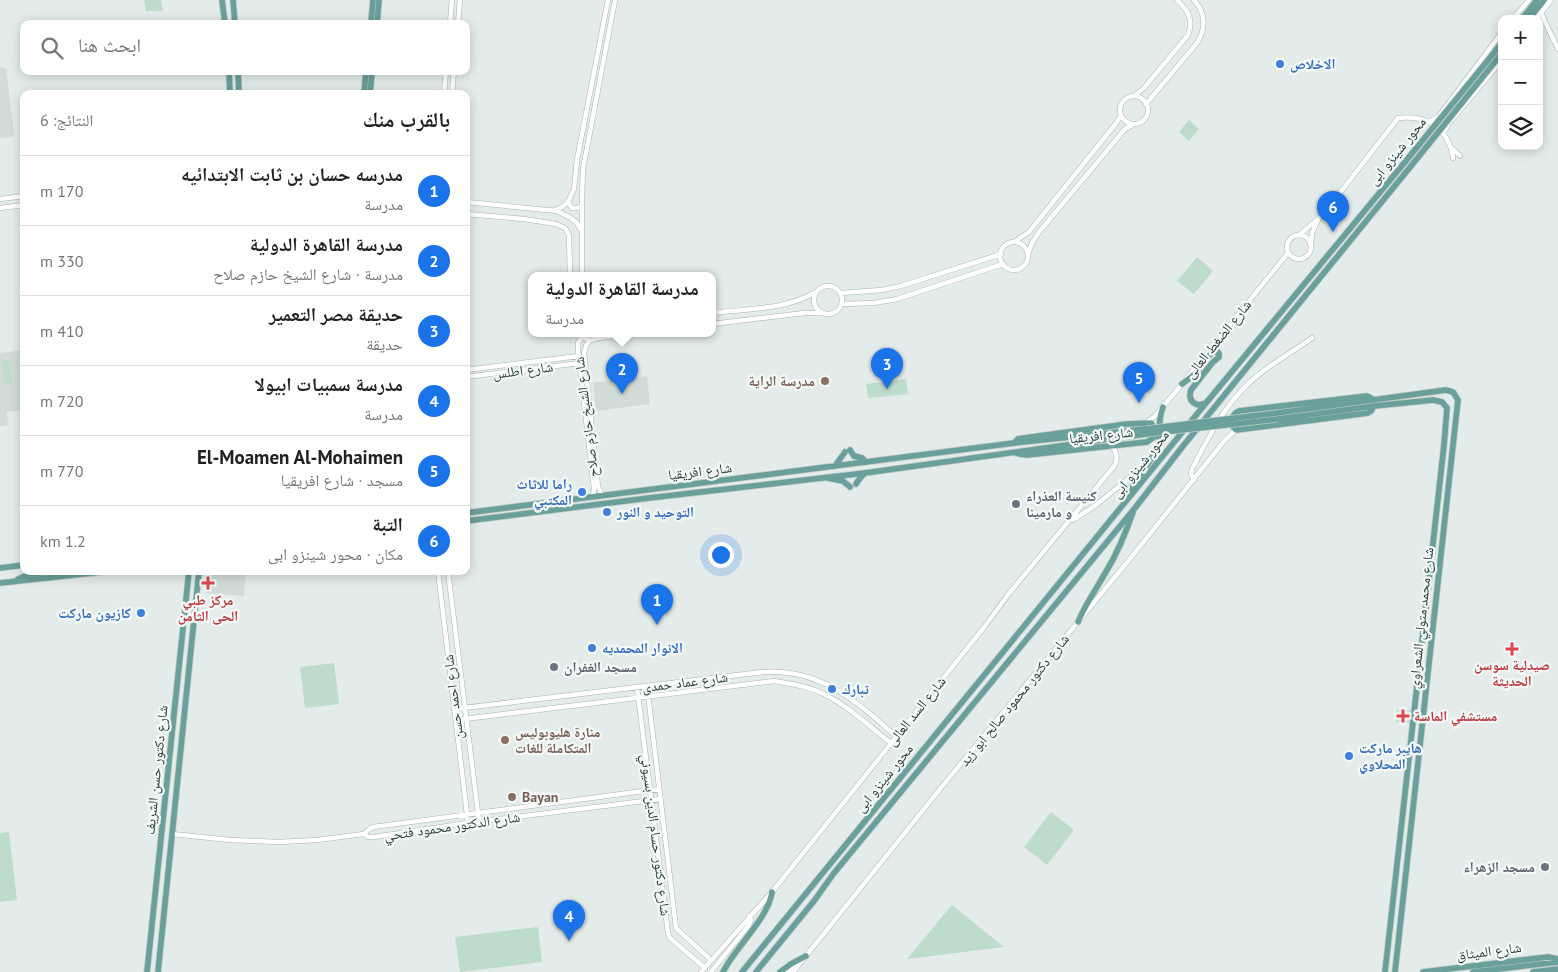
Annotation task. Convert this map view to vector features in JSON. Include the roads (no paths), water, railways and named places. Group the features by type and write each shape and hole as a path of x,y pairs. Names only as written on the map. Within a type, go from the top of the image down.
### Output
{"main road":[{"path":"222,0 224,20"},
{"path":"233,0 235,20"},
{"path":"371,20 373,0"},
{"path":"377,20 379,0"},
{"path":"1525,15 1537,0"},
{"path":"1532,15 1544,0"},
{"name":"محور شينزو ابى","path":"742,972 1498,48"},
{"name":"محور شينزو ابى","path":"756,972 864,836 1135,508 1182,446 1498,58"},
{"path":"229,75 230,90"},
{"path":"238,75 239,90"},
{"path":"364,90 366,75"},
{"path":"370,90 372,75"},
{"path":"1182,384 1196,373 1212,352 1218,352 1220,355 1218,358 1189,394 1194,404 1200,406 1206,403"},
{"name":"شارع محمد متولي الشعراوي","path":"1374,403 1448,390 1455,394 1458,400 1395,970"},
{"path":"1367,396 1374,403 1371,411 1368,412 1236,430 1232,426 1232,419 1239,411 1367,396"},
{"name":"شارع محمد متولي الشعراوي","path":"1374,403 1438,400 1445,404 1447,408 1385,972"},
{"path":"1014,443 1374,403"},
{"path":"1015,452 1374,403"},
{"path":"1132,494 1131,487 1158,446 1159,421 1163,407"},
{"name":"شارع افريقيا","path":"470,512 1014,443 1018,439 1024,438 1146,422 1153,424 1156,431 1154,437 1149,442 1027,455 1015,452 865,473 470,521"},
{"path":"835,466 847,451 866,462"},
{"path":"827,477 853,486 865,473"},
{"path":"1078,622 1086,603 1107,571 1135,508"},
{"path":"0,568 20,566"},
{"path":"14,581 28,575"},
{"path":"0,582 72,575"},
{"name":"شارع دكتور حسن الشريف","path":"147,972 189,575"},
{"name":"شارع دكتور حسن الشريف","path":"158,972 198,575"},
{"path":"1417,684 1427,685"},
{"path":"1416,695 1420,693 1425,696"},
{"path":"158,870 168,871"},
{"path":"723,972 767,908 772,892"},
{"path":"1392,917 1397,921 1401,917"},
{"path":"1390,929 1396,926 1400,930"},
{"path":"152,929 162,930"},
{"name":"شارع الميثاق","path":"1423,972 1548,957 1558,961"},
{"path":"780,972 804,958"},
{"path":"1473,972 1558,961"},
{"path":"1533,972 1558,969"},
{"path":"1395,970 1402,972"}],"street":[{"path":"450,20 452,0"},
{"path":"458,20 460,0"},
{"path":"553,211 568,202 574,190 577,160 608,0"},
{"path":"582,272 582,179 615,0"},
{"path":"1134,96 1144,88 1188,36 1191,29 1190,18 1186,8 1177,0"},
{"path":"1146,104 1201,36 1204,28 1203,15 1194,0"},
{"path":"1516,15 1529,0"},
{"path":"1539,15 1552,0"},
{"path":"1541,12 1558,48"},
{"path":"1429,122 1438,118 1498,37"},
{"path":"1443,133 1498,65"},
{"path":"444,90 446,75"},
{"path":"452,90 454,75"},
{"path":"445,79 448,81 453,80"},
{"path":"1140,97 1146,104 1147,112 1145,118 1125,129 1039,232 1032,243 1027,261 1020,268 1013,270 1003,264 1000,258 1005,246 1029,232 1116,124 1121,115 1121,104 1126,98 1140,97"},
{"path":"1449,103 1459,111"},
{"path":"1121,115 1126,121 1134,124"},
{"path":"1299,235 1318,219 1398,118 1416,118 1429,122 1443,133 1451,147 1460,156"},
{"path":"1451,147 1453,158"},
{"path":"0,199 20,196"},
{"path":"470,202 553,211 571,218 577,223 582,232"},
{"path":"568,202 572,208 582,206"},
{"path":"0,208 20,206"},
{"path":"470,214 550,222 561,226 567,231 568,235 570,272"},
{"path":"1311,245 1308,238 1299,235 1293,236 1288,240 1286,246 1288,253 1294,258 1301,259 1308,255 1311,251 1312,233 1318,219"},
{"path":"1014,242 1023,246 1028,254"},
{"name":"شارع الضغط العالى","path":"1146,422 1163,407 1288,253"},
{"path":"841,293 901,286 1001,254"},
{"path":"842,304 874,303 897,299 1003,264"},
{"path":"716,313 788,304 805,298 826,286 834,287 841,293 842,298 842,304 834,313 805,313 716,324"},
{"path":"816,292 814,304 822,313"},
{"name":"شارع الشيخ حازم صلاح","path":"580,337 578,347 596,486 603,496"},
{"path":"584,337 590,340 607,337"},
{"path":"1194,480 1191,474 1192,468 1214,428 1236,396 1263,372 1312,338"},
{"name":"شارع الشيخ حازم صلاح","path":"590,340 584,353 596,486 593,497"},
{"name":"شارع اطلس","path":"470,370 579,356"},
{"name":"شارع اطلس","path":"470,377 580,363"},
{"name":"شارع دكتور محمود صالح ابو زيد","path":"794,972 1225,440 1236,430"},
{"name":"شارع السد العالى","path":"703,970 772,892 1007,596 1070,522 1115,464 1116,451 1111,446"},
{"path":"1070,522 1096,505 1148,463"},
{"name":"شارع احمد حسن","path":"438,575 468,823"},
{"name":"شارع احمد حسن","path":"448,575 479,821"},
{"name":"شارع عماد حمدى","path":"455,709 773,672 797,674 827,684 843,693 896,736"},
{"name":"شارع عماد حمدى","path":"456,720 774,682 798,685 824,694 838,702 890,743"},
{"name":"شارع دكتور حسام الدين بسيوني","path":"647,686 676,928 711,960"},
{"name":"شارع دكتور حسام الدين بسيوني","path":"637,688 669,936 703,970"},
{"name":"شارع الدكتور محمود فتحي","path":"172,834 230,840 279,842 317,840 364,834 373,827 659,789"},
{"name":"شارع الدكتور محمود فتحي","path":"364,834 368,837 374,837 479,821 660,799"},
{"path":"711,972 749,925 751,920 749,916"},
{"path":"787,972 804,958"}],"place":[{"name":"الاخلاص","path":"1280,64"},
{"name":"التبة","path":"1333,232"},
{"name":"مدرسة الراية","path":"825,381"},
{"name":"حديقة مصر التعمير","path":"887,389"},
{"name":"مدرسة القاهرة الدولية","path":"622,394"},
{"name":"El-Moamen Al-Mohaimen","path":"1139,403"},
{"name":"راما للاثاث المكتبي","path":"582,492"},
{"name":"كنيسة العذراء و مارمينا","path":"1016,504"},
{"name":"التوحيد و النور","path":"607,512"},
{"name":"مركز طبي الحى الثامن","path":"208,583"},
{"name":"كازيون ماركت","path":"141,613"},
{"name":"مدرسه حسان بن ثابت الابتدائيه","path":"657,625"},
{"name":"الانوار المحمديه","path":"592,648"},
{"name":"صيدلية سوسن الحديثة","path":"1512,649"},
{"name":"مسجد الغفران","path":"554,667"},
{"name":"تبارك","path":"832,689"},
{"name":"مستشفي الماسة","path":"1403,716"},
{"name":"منارة هليوبوليس المتكاملة للغات","path":"505,740"},
{"name":"هايبر ماركت المحلاوي","path":"1349,756"},
{"name":"Bayan","path":"512,797"},
{"name":"مسجد الزهراء","path":"1545,867"},
{"name":"مدرسة سمبيات ابيولا","path":"569,941"}]}
